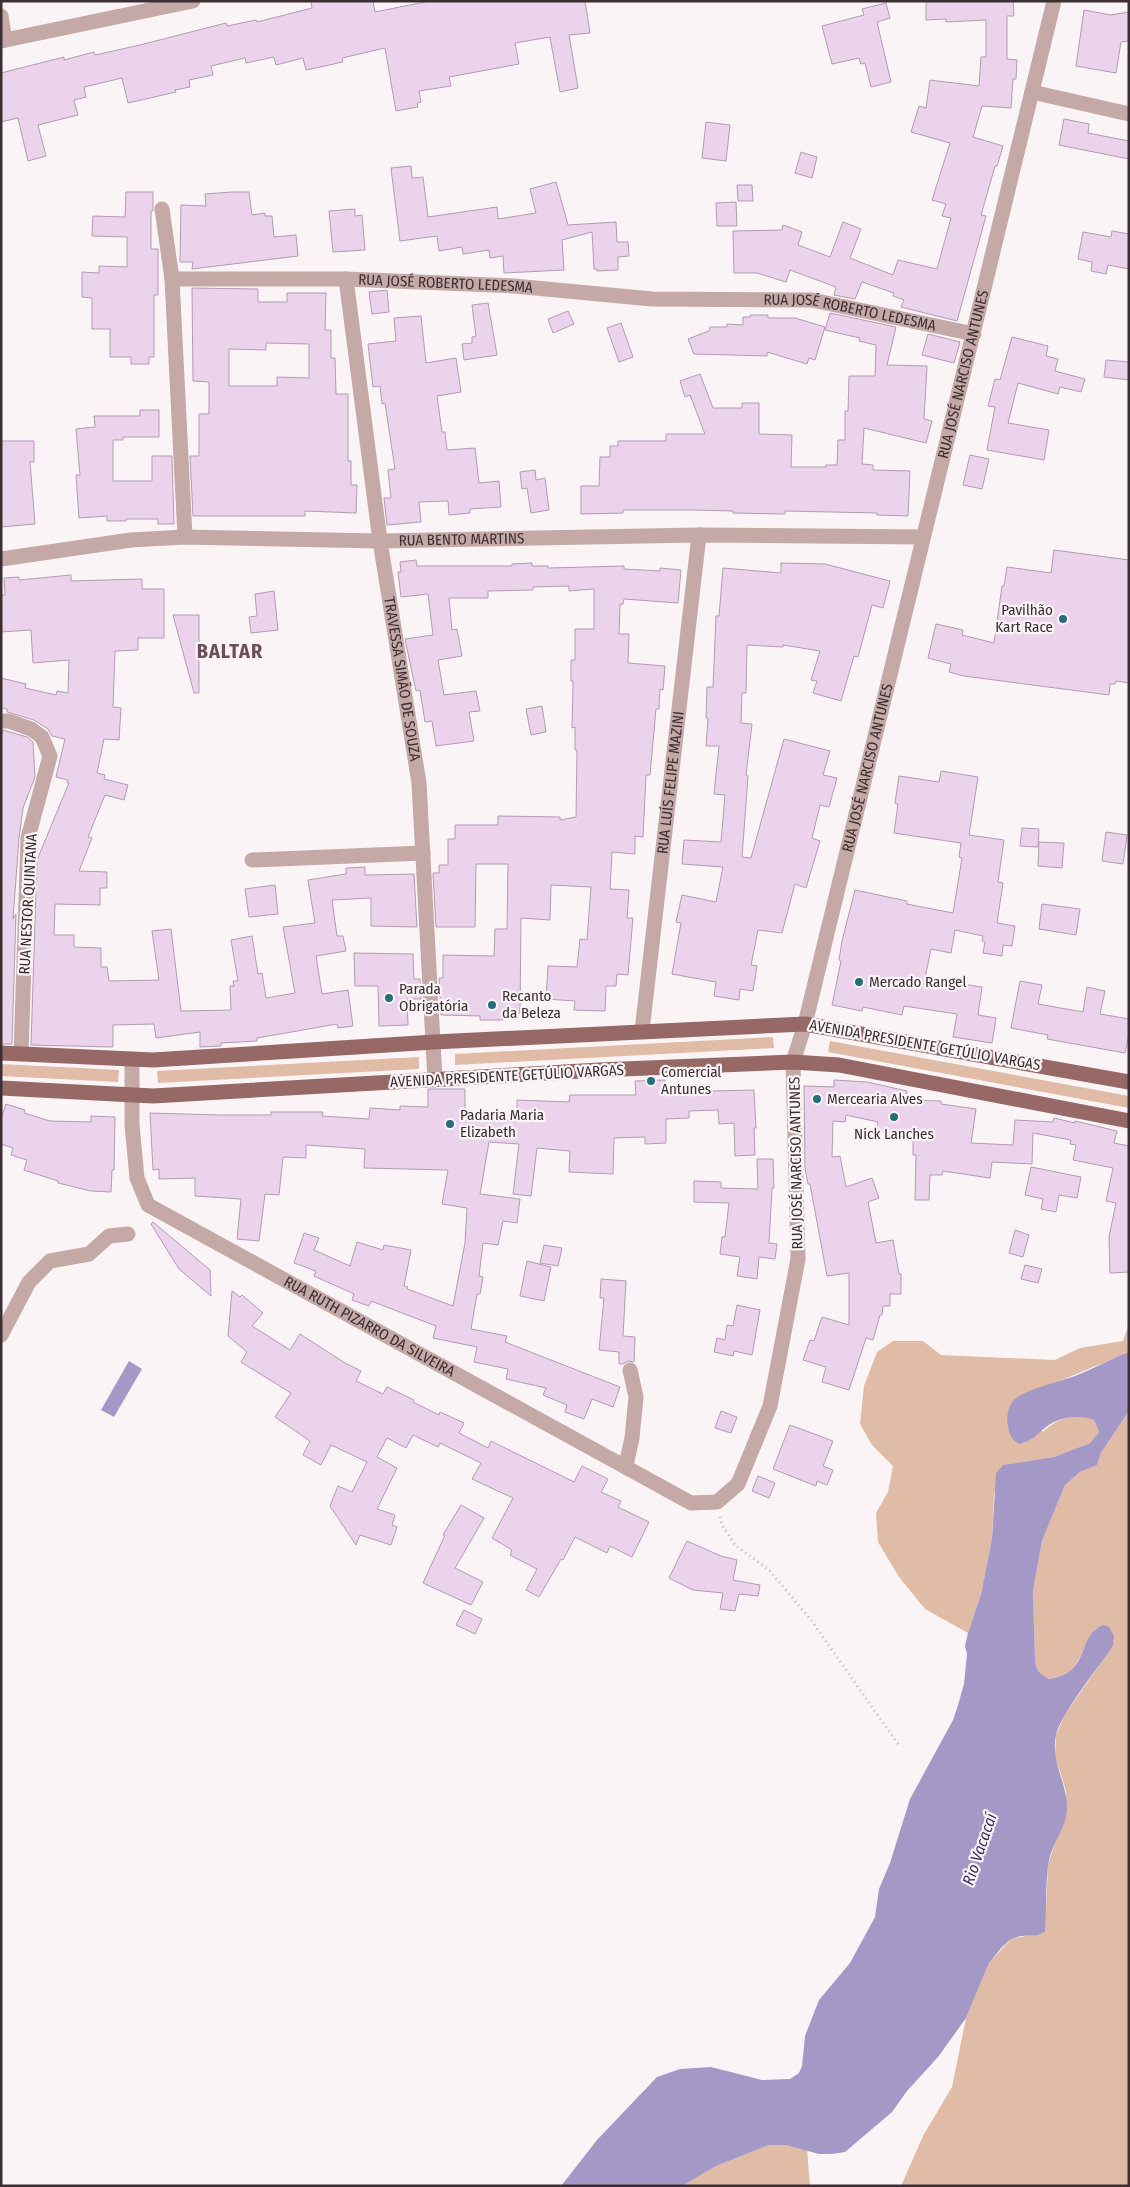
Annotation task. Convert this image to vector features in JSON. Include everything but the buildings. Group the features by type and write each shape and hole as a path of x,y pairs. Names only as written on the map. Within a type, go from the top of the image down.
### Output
{"main road":[{"name":"AVENIDA PRESIDENTE GETÚLIO VARGAS","path":"1,1053 154,1060 434,1042 805,1024 1129,1082"},
{"name":"AVENIDA PRESIDENTE GETÚLIO VARGAS","path":"1,1088 154,1096 598,1070 793,1062 839,1065 1129,1121"}],"street":[{"path":"1,16 3,40 193,1"},
{"name":"RUA JOSÉ NARCISO ANTUNES","path":"717,1502 738,1484 770,1406 798,1259 793,1062 805,1024 1054,1"},
{"path":"1032,92 1129,114"},
{"path":"162,209 172,279 186,537"},
{"name":"RUA JOSÉ ROBERTO LEDESMA","path":"172,279 346,279 514,286 652,299 812,300 974,334"},
{"name":"TRAVESSA SIMÃO DE SOUZA","path":"346,279 380,541 419,783 435,1080"},
{"name":"RUA BENTO MARTINS","path":"1,559 131,540 186,537 380,541 698,535 923,537"},
{"name":"RUA LUÍS FELIPE MAZINI","path":"642,1031 698,535"},
{"name":"RUA NESTOR QUINTANA","path":"1,722 9,722 31,729 42,737 50,756 28,838 21,1054"},
{"path":"252,860 423,853"},
{"name":"RUA RUTH PIZARRO DA SILVEIRA","path":"132,1059 132,1094 138,1178 148,1206 692,1503 717,1502"},
{"path":"1,1335 29,1282 50,1261 89,1254 109,1236 128,1234"},
{"path":"626,1466 632,1438 636,1397 630,1370"}],"path":[{"path":"717,1502 722,1525 734,1545 769,1570 785,1587 838,1656 879,1720 898,1744"}],"shaded area":[{"path":"773,1037 774,1048 455,1065 455,1054"},
{"path":"830,1041 1129,1096 1129,1108 828,1052"},
{"path":"419,1057 419,1069 158,1083 157,1071"},
{"path":"1,1064 119,1070 118,1082 1,1076"},
{"path":"1129,1324 1129,1352 1014,1400 1043,1432 1060,1420 1080,1417 1094,1420 1099,1432 1090,1443 1054,1457 1011,1464 994,1494 992,1540 981,1594 968,1633 925,1609 899,1577 878,1542 876,1513 888,1492 893,1466 872,1445 860,1424 864,1386 877,1352 893,1341 923,1341 941,1355 1055,1360 1080,1348 1123,1341"},
{"path":"1129,1411 1129,2186 901,2186 923,2136 952,2087 966,2018 989,1963 1011,1939 1045,1932 1048,1865 1057,1837 1062,1829 1066,1791 1055,1755 1056,1735 1065,1714 1113,1646 1097,1628 1090,1636 1075,1666 1069,1672 1049,1679 1043,1675 1037,1669 1035,1660 1033,1591 1042,1541 1065,1485 1080,1472 1097,1465 1101,1453"},
{"path":"769,2145 786,2145 807,2149 810,2186 682,2186 716,2166"}],"water":[{"name":"Rio Vacacaí","path":"1129,1352 1129,1411 1101,1453 1097,1465 1080,1472 1065,1485 1042,1541 1033,1591 1036,1666 1049,1679 1072,1670 1078,1662 1089,1638 1094,1631 1103,1625 1109,1627 1114,1636 1113,1646 1065,1715 1056,1735 1055,1754 1067,1800 1067,1810 1064,1823 1049,1860 1045,1932 1011,1939 1002,1947 989,1963 966,2018 938,2057 907,2091 892,2112 845,2152 819,2154 786,2145 769,2145 716,2166 682,2186 561,2186 597,2140 657,2077 680,2069 711,2067 762,2080 790,2079 799,2073 802,2066 805,2036 819,2000 850,1963 875,1917 879,1889 890,1863 910,1799 953,1720 958,1705 964,1684 967,1654 965,1646 981,1594 992,1539 996,1473 1003,1465 1054,1457 1090,1443 1099,1432 1094,1420 1084,1417 1073,1417 1052,1423 1035,1437 1020,1444 1011,1437 1009,1432 1007,1419 1010,1405 1019,1396 1075,1376"},
{"path":"129,1361 142,1369 114,1417 101,1410"}],"place":[{"name":"Pavilhão Kart Race","path":"1063,619"},
{"name":"Mercado Rangel","path":"859,982"},
{"name":"Parada Obrigatória","path":"389,998"},
{"name":"Recanto da Beleza","path":"492,1005"},
{"name":"Comercial Antunes","path":"651,1081"},
{"name":"Mercearia Alves","path":"817,1099"},
{"name":"Nick Lanches","path":"894,1117"},
{"name":"Padaria Maria Elizabeth","path":"450,1124"}],"district":[{"name":"BALTAR","path":"230,651"}]}
